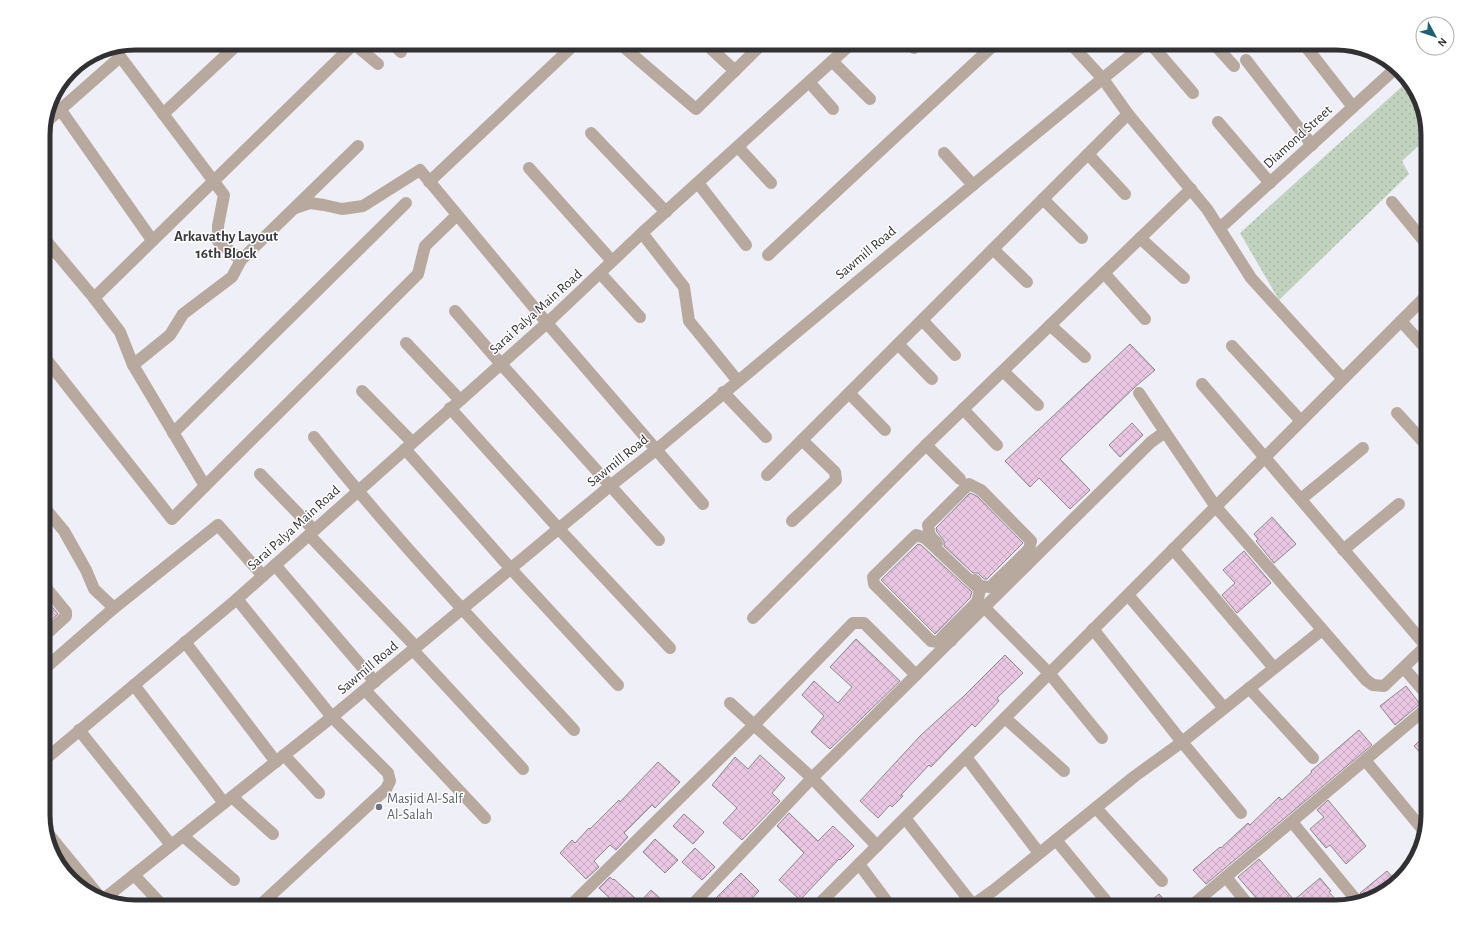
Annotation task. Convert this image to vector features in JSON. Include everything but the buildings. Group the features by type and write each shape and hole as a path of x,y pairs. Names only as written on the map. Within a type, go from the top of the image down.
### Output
{"street":[{"path":"163,114 232,50"},
{"path":"94,298 348,50"},
{"path":"363,50 378,64"},
{"path":"429,182 569,50"},
{"path":"627,50 696,109 756,50"},
{"path":"712,50 735,71"},
{"name":"Sarai Palya Main Road","path":"50,755 275,566 450,408 547,323 642,233 844,50"},
{"path":"768,255 988,50"},
{"path":"1076,50 1103,79 1128,114 1208,209 1251,278 1343,379"},
{"name":"Sawmill Road","path":"109,895 375,682 610,486 657,449 737,380 973,184 1138,50"},
{"path":"1156,50 1193,93"},
{"path":"1219,50 1234,66"},
{"path":"1308,50 1353,107"},
{"path":"117,52 224,195 218,226 218,241 241,260"},
{"path":"52,116 117,52"},
{"path":"1246,60 1312,145"},
{"path":"832,61 870,99"},
{"name":"Diamond Street","path":"1220,228 1392,71"},
{"path":"809,82 833,109"},
{"path":"60,109 152,240"},
{"path":"767,475 1128,114"},
{"path":"1218,122 1270,183"},
{"path":"591,133 666,212"},
{"path":"133,365 170,335 183,314 232,277 241,260 358,146"},
{"path":"738,147 771,183"},
{"path":"944,153 973,184"},
{"path":"1088,154 1125,194"},
{"path":"528,168 612,261"},
{"path":"295,208 310,203 342,209 363,206 420,170 547,323 703,504"},
{"path":"698,183 746,245"},
{"path":"753,618 963,409 1191,189"},
{"path":"1043,199 1082,238"},
{"path":"1392,202 1421,237"},
{"path":"173,432 406,203"},
{"path":"50,364 172,519 418,274 425,246 457,215"},
{"path":"642,233 684,287 689,321 737,380"},
{"path":"1140,238 1184,278"},
{"path":"50,245 120,332 133,365 205,486"},
{"path":"993,249 1027,282"},
{"path":"600,273 640,317"},
{"path":"1104,273 1146,319"},
{"path":"823,900 1421,301"},
{"path":"455,311 659,540"},
{"path":"922,320 955,355"},
{"path":"1401,321 1421,343"},
{"path":"1050,325 1085,358"},
{"path":"406,343 460,400"},
{"path":"898,344 932,379"},
{"path":"1232,346 1301,421"},
{"path":"1003,371 1038,405"},
{"path":"1202,384 1343,550 1421,638"},
{"path":"362,391 511,569 618,685"},
{"path":"723,392 766,437"},
{"path":"849,393 885,430"},
{"path":"1139,393 1216,507 1366,680 1373,686 1384,686 1421,651"},
{"path":"450,408 559,529 670,648"},
{"path":"963,409 996,445"},
{"path":"1398,414 1421,439"},
{"path":"697,900 812,778 916,675 948,637 977,602 980,590 925,538 916,536 873,577 874,584 931,640 938,642 948,637 985,608 1024,562 1151,442 1165,432"},
{"path":"314,437 358,492 462,609 574,730"},
{"path":"792,522 836,480 835,472 802,440"},
{"path":"926,446 960,479"},
{"path":"1301,499 1363,448"},
{"path":"260,474 522,769"},
{"path":"969,484 981,490 1031,542 1024,562 990,587 980,586 930,536 928,525 969,484"},
{"path":"1343,550 1399,504"},
{"path":"50,514 64,531 86,570 94,589 114,608"},
{"path":"50,664 114,608 218,525 263,576"},
{"path":"1173,549 1274,668"},
{"path":"275,566 375,682"},
{"path":"50,593 66,612 66,616 50,631"},
{"path":"1128,595 1224,708"},
{"path":"237,599 332,717 388,773 390,781 386,789 266,900"},
{"path":"985,608 1049,673 1102,738"},
{"path":"576,900 754,725 844,630 853,623 864,623 916,675"},
{"path":"1093,629 1182,742 1241,813"},
{"path":"980,900 1135,776 1182,742 1322,630"},
{"path":"185,642 280,759 319,793"},
{"path":"1404,668 1421,688"},
{"path":"134,685 228,800 273,834"},
{"path":"1248,688 1313,758"},
{"path":"365,690 484,818"},
{"path":"730,703 812,778 877,846"},
{"path":"1198,900 1421,713"},
{"path":"1005,718 1064,771"},
{"path":"79,730 171,845"},
{"path":"966,757 1039,853"},
{"path":"1364,760 1420,826"},
{"path":"1096,808 1162,881"},
{"path":"904,818 967,900"},
{"path":"1292,822 1354,898"},
{"path":"183,836 234,880"},
{"path":"1056,840 1105,900"},
{"path":"55,842 94,889"},
{"path":"859,864 886,900"},
{"path":"134,876 157,900"},
{"path":"1226,877 1244,900"}],"green space":[{"path":"1404,84 1415,102 1421,135 1421,143 1402,161 1409,174 1279,300 1240,233"}],"place":[{"name":"Masjid Al-Salf Al-Salah","path":"379,807"}],"district":[{"name":"Arkavathy Layout 16th Block","path":"226,244"}]}
